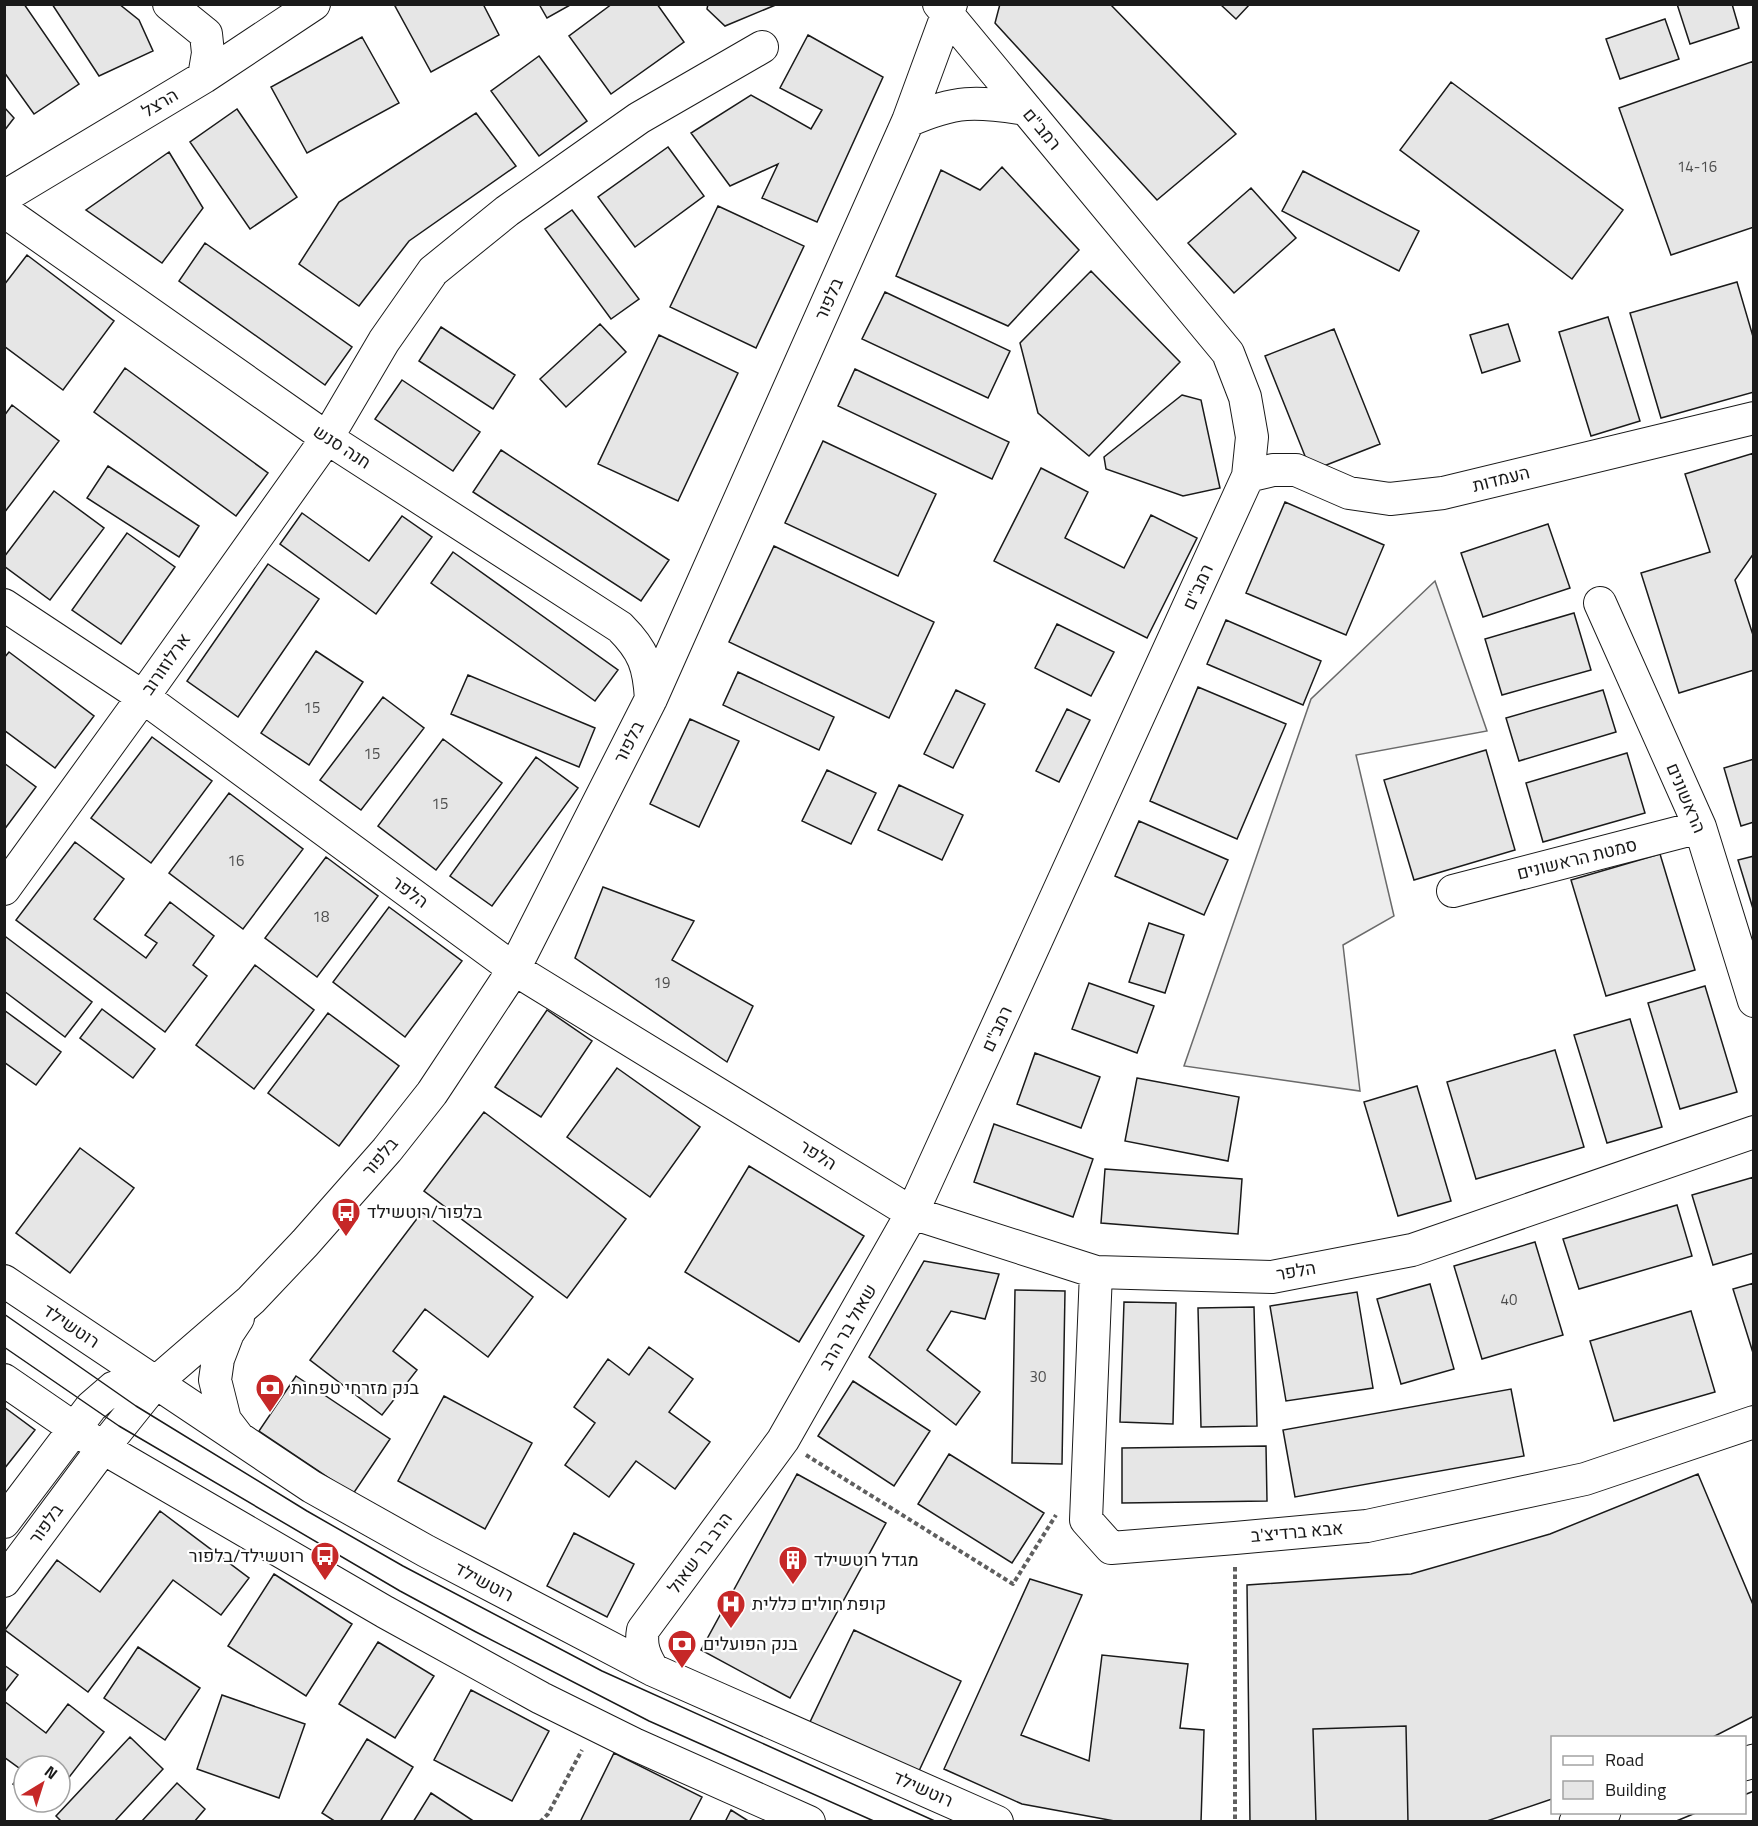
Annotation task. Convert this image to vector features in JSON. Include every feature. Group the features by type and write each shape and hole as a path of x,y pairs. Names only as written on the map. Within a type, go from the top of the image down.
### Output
{"main road":[{"path":"1576,1821 1598,1814"}],"street":[{"path":"170,4 206,34 208,53 204,76"},
{"name":"הרצל","path":"4,197 204,76 314,4"},
{"name":"רמב\"ם","path":"912,1213 1248,477 1252,437 1245,397 1228,353 1026,109 945,7"},
{"name":"בלפור","path":"4,1581 103,1448 155,1383 251,1300 387,1150 432,1093 514,969 651,699 908,121 945,7"},
{"name":"ארלוזורוב","path":"4,889 144,697 327,438 384,341 434,271 507,211 639,118 762,47"},
{"path":"908,121 934,109 958,104 985,102 1026,109"},
{"name":"חנה סנש","path":"4,211 327,438 620,627 634,641 644,659 649,675 651,699"},
{"name":"העמדות","path":"1248,477 1273,470 1296,470 1348,493 1390,499 1443,493 1754,418"},
{"name":"הראשונים","path":"1600,603 1700,827 1754,1001"},
{"name":"הלפר","path":"4,605 144,697 514,969 912,1213 1096,1272 1272,1276 1412,1250 1754,1132"},
{"name":"סמטת הראשונים","path":"1453,891 1700,827"},
{"name":"שאול בר הרב","path":"783,1440 912,1213"},
{"path":"1086,1520 1096,1272"},
{"name":"רוטשילד","path":"4,1281 312,1487 415,1545 653,1670 998,1821"},
{"path":"240,1440 225,1420 215,1380 218,1359 228,1333 251,1300"},
{"path":"4,1380 103,1448 385,1612 595,1725 809,1821"},
{"name":"בלפור","path":"4,1522 91,1407 113,1388 128,1383 155,1383"},
{"name":"אבא ברדיצ'ב","path":"1086,1520 1111,1548 1367,1526 1585,1479 1754,1422"},
{"name":"הרב בר שאול","path":"653,1670 643,1653 641,1640 643,1630 783,1440"}],"path":[{"path":"783,1440 1013,1584 1061,1506 1086,1520"},
{"path":"1234,1538 1235,1821"},
{"path":"540,1821 548,1814 595,1725"}],"shaded area":[{"path":"1435,581 1487,731 1356,755 1394,916 1343,945 1360,1091 1184,1066 1311,699"}],"building":[{"path":"5,4 24,4 79,84 34,114 4,72"},
{"path":"52,4 119,4 139,20 153,51 99,76"},
{"path":"399,4 483,4 499,35 431,72 395,6"},
{"path":"539,4 572,4 547,18"},
{"path":"612,4 657,4 684,42 611,94 569,36"},
{"path":"708,4 778,4 725,26 707,9"},
{"path":"1000,4 1110,4 1236,134 1157,200 995,23"},
{"path":"1220,4 1250,4 1236,19"},
{"path":"1677,4 1732,4 1739,28 1690,44"},
{"path":"1665,19 1679,59 1620,79 1606,39"},
{"path":"808,35 883,77 817,222 762,198 778,164 730,186 691,133 751,95 811,129 822,110 780,88"},
{"path":"362,37 399,103 307,153 271,87"},
{"path":"539,56 587,121 539,156 491,91"},
{"path":"1754,61 1754,227 1671,255 1619,108"},
{"path":"1451,82 1623,210 1572,279 1400,150"},
{"path":"4,107 14,118 4,131"},
{"path":"237,109 297,197 250,229 190,142"},
{"path":"476,113 516,166 409,241 359,306 299,264 339,202"},
{"path":"668,147 704,196 635,247 598,197"},
{"path":"169,152 203,208 162,263 86,210"},
{"path":"1002,167 1079,250 1008,326 896,276 941,170 980,190"},
{"path":"1303,171 1419,231 1399,271 1282,211"},
{"path":"1251,188 1296,238 1234,293 1188,243"},
{"path":"718,206 804,246 756,348 670,307"},
{"path":"572,210 639,299 611,319 545,229"},
{"path":"205,243 352,347 325,385 179,281"},
{"path":"27,255 114,321 63,390 4,346 4,285"},
{"path":"1091,271 1180,362 1089,456 1038,413 1020,343"},
{"path":"1737,282 1754,340 1754,392 1661,418 1630,313"},
{"path":"885,292 1010,351 988,398 862,339"},
{"path":"1608,317 1640,421 1591,436 1559,332"},
{"path":"600,324 626,352 566,407 540,379"},
{"path":"1508,324 1520,361 1482,373 1470,335"},
{"path":"441,327 515,375 493,409 419,361"},
{"path":"1334,329 1380,444 1311,471 1265,356"},
{"path":"659,335 738,373 678,501 598,464"},
{"path":"125,368 268,473 236,516 94,412"},
{"path":"855,369 1009,442 992,479 838,406"},
{"path":"402,380 480,432 453,471 375,419"},
{"path":"1182,395 1201,400 1220,488 1183,496 1106,469 1104,457"},
{"path":"12,405 59,441 4,513 4,416"},
{"path":"823,441 936,494 898,576 785,523"},
{"path":"501,450 669,560 641,601 473,492"},
{"path":"1754,453 1754,553 1735,580 1754,638 1754,670 1679,693 1641,573 1710,552 1685,474"},
{"path":"108,466 199,526 179,557 87,498"},
{"path":"1041,468 1088,492 1065,538 1124,568 1151,515 1197,538 1147,638 994,561"},
{"path":"54,491 104,528 50,600 4,566 4,557"},
{"path":"1285,502 1384,545 1346,635 1246,593"},
{"path":"302,513 369,561 402,516 432,537 376,614 280,544"},
{"path":"1548,524 1570,588 1483,617 1461,553"},
{"path":"127,533 175,567 121,644 72,610"},
{"path":"774,546 934,622 889,718 729,642"},
{"path":"453,552 618,670 595,701 431,583"},
{"path":"268,564 319,599 238,717 187,681"},
{"path":"1574,613 1591,670 1502,695 1485,639"},
{"path":"1226,620 1321,661 1303,705 1207,664"},
{"path":"1057,624 1114,652 1091,696 1035,668"},
{"path":"316,651 363,682 309,765 261,733"},
{"path":"9,652 94,716 55,768 4,730 4,658"},
{"path":"738,672 834,717 819,750 723,705"},
{"path":"468,675 595,728 579,767 451,714"},
{"path":"1198,687 1286,724 1237,839 1150,801"},
{"path":"956,690 985,704 953,768 924,754"},
{"path":"1603,690 1616,732 1519,761 1506,718"},
{"path":"383,697 424,728 361,810 320,780"},
{"path":"1067,709 1090,720 1059,782 1036,771"},
{"path":"690,719 739,741 699,827 650,804"},
{"path":"152,737 212,781 151,863 91,818"},
{"path":"443,739 502,783 436,870 378,826"},
{"path":"1486,750 1515,850 1414,880 1384,780"},
{"path":"1627,753 1645,813 1543,842 1526,783"},
{"path":"536,757 578,788 492,906 450,876"},
{"path":"1754,759 1754,822 1741,826 1724,768"},
{"path":"4,763 36,787 4,830"},
{"path":"827,770 876,793 851,844 802,821"},
{"path":"899,785 963,815 942,860 878,830"},
{"path":"229,793 303,849 243,929 169,873"},
{"path":"1139,821 1228,860 1204,915 1115,876"},
{"path":"75,842 124,879 94,919 146,958 157,943 145,935 170,902 214,936 193,965 207,976 165,1032 16,920"},
{"path":"1660,854 1695,970 1606,996 1571,880"},
{"path":"1754,856 1754,912 1738,860"},
{"path":"326,857 378,896 317,977 265,938"},
{"path":"603,887 694,921 672,960 753,1006 727,1062 575,958"},
{"path":"389,907 462,961 405,1037 333,982"},
{"path":"1149,923 1184,935 1165,993 1129,982"},
{"path":"6,937 92,1002 65,1037 4,991 4,939"},
{"path":"255,965 314,1010 254,1089 196,1045"},
{"path":"1089,983 1154,1006 1137,1053 1072,1029"},
{"path":"1705,986 1737,1092 1680,1109 1648,1003"},
{"path":"102,1009 155,1049 133,1078 80,1038"},
{"path":"4,1010 61,1052 36,1085 4,1062"},
{"path":"547,1010 592,1041 541,1117 495,1087"},
{"path":"328,1013 399,1066 339,1146 268,1093"},
{"path":"1630,1019 1662,1127 1607,1143 1574,1035"},
{"path":"1555,1050 1584,1147 1476,1179 1447,1082"},
{"path":"1035,1053 1100,1077 1081,1128 1017,1104"},
{"path":"617,1068 700,1127 650,1197 567,1137"},
{"path":"1137,1078 1239,1097 1228,1161 1125,1141"},
{"path":"1417,1086 1451,1201 1398,1216 1364,1102"},
{"path":"484,1112 626,1219 567,1298 424,1191"},
{"path":"994,1124 1093,1159 1073,1217 974,1182"},
{"path":"80,1148 134,1188 70,1273 16,1233"},
{"path":"749,1166 864,1236 799,1342 685,1272"},
{"path":"1105,1169 1242,1179 1238,1234 1101,1223"},
{"path":"1754,1177 1754,1253 1713,1265 1692,1195"},
{"path":"1677,1205 1692,1256 1579,1289 1563,1239"},
{"path":"422,1212 533,1297 488,1357 425,1309 393,1351 417,1370 382,1415 310,1360"},
{"path":"1535,1242 1563,1335 1482,1359 1454,1266"},
{"path":"924,1261 999,1274 985,1319 951,1311 927,1350 980,1392 956,1425 869,1357"},
{"path":"1754,1283 1754,1356 1733,1289"},
{"path":"1430,1284 1454,1369 1401,1384 1377,1299"},
{"path":"1015,1290 1065,1291 1062,1464 1012,1463"},
{"path":"1357,1292 1373,1388 1286,1401 1270,1306"},
{"path":"1124,1302 1176,1303 1173,1424 1120,1422"},
{"path":"1254,1307 1257,1426 1201,1427 1198,1308"},
{"path":"1691,1311 1715,1392 1614,1421 1590,1341"},
{"path":"649,1347 693,1379 669,1412 710,1442 675,1489 636,1461 609,1497 565,1465 595,1423 574,1407 608,1359 629,1375"},
{"path":"296,1376 390,1439 353,1494 259,1431"},
{"path":"853,1381 930,1431 894,1486 818,1436"},
{"path":"1511,1389 1524,1456 1295,1497 1283,1430"},
{"path":"444,1396 532,1443 485,1529 398,1481"},
{"path":"4,1407 35,1430 4,1469"},
{"path":"1266,1446 1267,1501 1122,1503 1122,1448"},
{"path":"949,1454 1044,1513 1012,1563 918,1504"},
{"name":"מגדל רוטשילד","path":"797,1474 886,1523 790,1698 701,1650"},
{"path":"1698,1474 1754,1607 1754,1716 1715,1736 1551,1736 1551,1799 1484,1822 1250,1822 1247,1585 1411,1574 1550,1534"},
{"path":"160,1511 249,1578 221,1615 173,1580 88,1692 5,1630 57,1560 100,1592"},
{"path":"574,1533 634,1564 607,1617 547,1586"},
{"path":"274,1574 352,1624 306,1696 228,1646"},
{"path":"1030,1579 1082,1595 1021,1735 1089,1761 1102,1655 1188,1664 1180,1728 1204,1730 1201,1822 1120,1822 1022,1804 944,1769"},
{"path":"854,1630 961,1681 918,1773 810,1722"},
{"path":"378,1642 434,1676 395,1738 339,1704"},
{"path":"138,1647 200,1688 165,1740 104,1698"},
{"path":"4,1665 18,1675 4,1693"},
{"path":"471,1690 549,1731 512,1801 434,1760"},
{"path":"222,1695 305,1724 279,1798 197,1769"},
{"path":"4,1701 46,1733 68,1704 104,1732 72,1773 72,1754 12,1754 12,1763 4,1757"},
{"path":"1406,1726 1408,1822 1316,1822 1313,1729"},
{"path":"130,1737 163,1769 114,1822 62,1822 56,1816 72,1814 72,1799"},
{"path":"367,1739 413,1767 380,1822 336,1822 322,1813"},
{"path":"614,1753 702,1797 689,1822 580,1822"},
{"path":"177,1783 205,1809 194,1822 141,1822"},
{"path":"431,1793 475,1822 413,1822"},
{"path":"731,1810 750,1822 725,1822"}],"tram line":[{"path":"4,1314 136,1406 307,1511 403,1566 602,1671 937,1822"},
{"path":"4,1347 119,1426 400,1591 649,1721 876,1822"},
{"path":"1746,1794 1754,1791"},
{"path":"1674,1822 1693,1814"},
{"path":"1748,1822 1754,1820"}],"place":[{"name":"בלפור/רוטשילד","path":"346,1238"},
{"name":"בנק מזרחי טפחות","path":"270,1414"},
{"name":"רוטשילד/בלפור","path":"325,1582"},
{"name":"מגדל רוטשילד","path":"793,1586"},
{"name":"קופת חולים כללית","path":"731,1630"},
{"name":"בנק הפועלים","path":"682,1670"}]}
